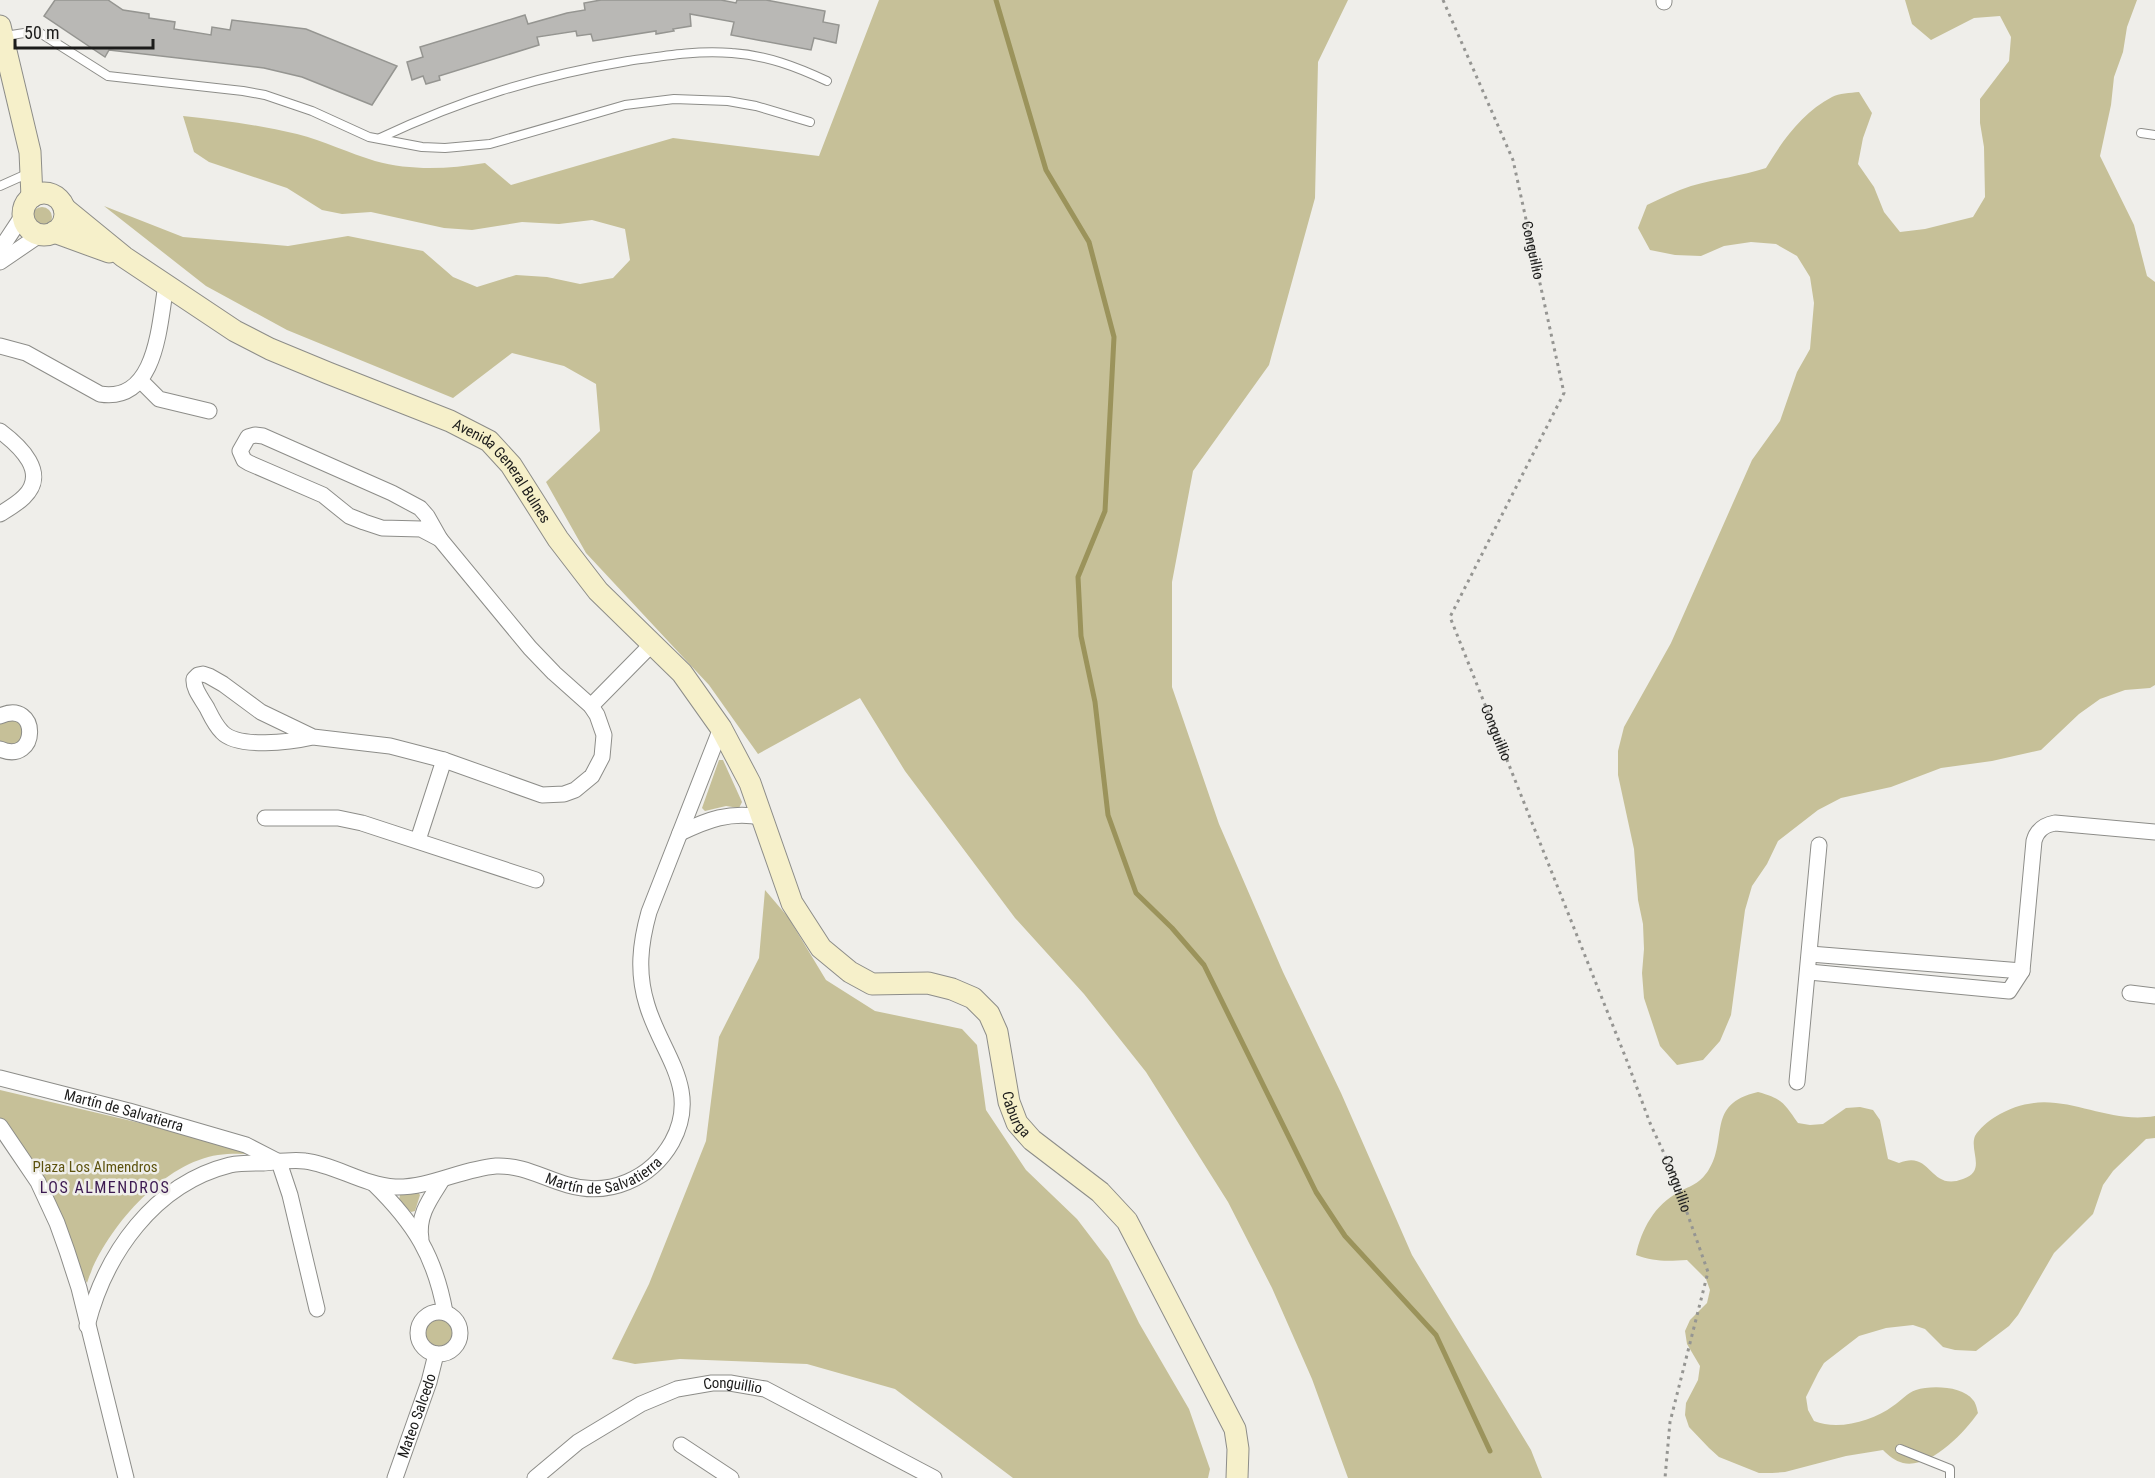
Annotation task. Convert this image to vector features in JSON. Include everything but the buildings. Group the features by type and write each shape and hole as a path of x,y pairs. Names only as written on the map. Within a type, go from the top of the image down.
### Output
{"street":[{"name":"Avenida General Bulnes","path":"1,31 30,162 43,204 235,331 270,349 450,421 489,441 511,465 558,539 598,591 682,673 721,728 750,783 761,817"},
{"path":"43,204 29,228 48,233"},
{"path":"0,262 63,222 43,204"},
{"path":"0,250 43,204"},
{"name":"Avenida General Bulnes","path":"48,233 124,257"},
{"path":"0,346 26,353 100,394 127,392 141,381 148,368 157,337 166,285"},
{"path":"141,381 159,399 209,411"},
{"path":"0,431 28,457 33,472 31,488 27,495 0,514"},
{"path":"313,737 261,712 209,676 198,675 195,679 195,688 215,723 222,733 230,738 279,743 313,737 390,746 444,760 542,795 564,794 575,790 592,776 602,757 604,735 597,715 591,706 530,648 440,539 420,508 392,493 263,436 248,437 242,446 240,451 242,456 249,463 323,495 349,516 382,528 421,529 440,539"},
{"path":"591,706 652,644"},
{"path":"0,749 14,752 27,743 30,736 27,720 4,713"},
{"name":"Martín de Salvatierra","path":"87,1326 109,1264 134,1228 169,1196 209,1173 231,1165 304,1161 349,1173 374,1184 397,1187 442,1180 467,1171 508,1166 538,1173 578,1188 603,1189 623,1184 644,1174 666,1152 679,1124 682,1096 676,1069 647,1006 640,975 641,944 649,912 721,728"},
{"path":"418,840 444,760"},
{"path":"680,833 706,821 728,815 745,814 761,817"},
{"name":"Caburga","path":"761,817 792,903 821,948 835,961 872,984 928,984 963,992 982,1005 989,1014 997,1032 1009,1102 1017,1123 1032,1140 1100,1192 1127,1221 1235,1429 1238,1449 1237,1478"},
{"path":"266,818 338,818 362,823 536,880"},
{"path":"1809,972 2009,991 2022,971 2034,841 2042,827 2055,823 2155,832"},
{"path":"1797,1082 1809,972 1819,844"},
{"path":"1810,954 2022,971"},
{"path":"2130,993 2155,996"},
{"name":"Martín de Salvatierra","path":"0,1078 129,1111 246,1145 279,1162"},
{"path":"0,1126 38,1182 57,1223 79,1287 126,1478"},
{"path":"279,1162 290,1195 316,1309"},
{"path":"421,1239 419,1229 422,1215 442,1180"},
{"name":"Mateo Salcedo","path":"374,1184 396,1206 421,1239 437,1276 445,1312"},
{"name":"Mateo Salcedo","path":"445,1312 458,1324 459,1336 454,1348 448,1352 436,1354 424,1348 417,1330 423,1318 428,1314 445,1312"},
{"name":"Mateo Salcedo","path":"395,1478 429,1382 436,1354"},
{"name":"Conguillio","path":"535,1478 578,1442 641,1404 677,1389 712,1383 739,1384 765,1389 934,1478"},
{"path":"681,1445 731,1478"}],"lane":[{"path":"1,31 37,32 108,76 265,95 312,111 369,137 422,147 445,148 490,144 625,105 674,99 728,101 810,122"},
{"path":"380,138 422,118 509,87 598,66 676,54 709,52 758,57 797,68 827,81"},
{"path":"2140,134 2155,135"},
{"path":"0,186 30,162"},
{"path":"1900,1449 1959,1478"}],"path":[{"name":"Conguillio","path":"1443,0 1513,160 1564,393 1450,617 1650,1123 1673,1173 1708,1272 1670,1422 1665,1478"}],"green space":[{"path":"879,0 1348,0 1318,62 1315,198 1269,365 1193,471 1172,582 1172,687 1219,824 1283,972 1341,1093 1412,1255 1531,1450 1542,1478 1348,1478 1312,1379 1272,1288 1228,1202 1146,1072 1084,994 1015,918 905,771 860,698 758,754 709,685 586,553 546,482 600,431 596,384 564,366 512,353 453,398 287,330 206,286 104,206 183,237 288,246 348,236 423,251 453,277 477,287 516,275 547,277 580,284 613,278 630,260 625,229 592,220 559,224 522,222 472,230 444,228 371,212 342,214 322,210 287,188 209,162 194,152 183,116 240,123 297,134 389,164 416,168 444,168 485,163 511,185 673,138 819,156"},
{"path":"1905,0 2137,0 2127,27 2123,52 2114,77 2111,105 2100,156 2134,225 2147,276 2155,282 2155,685 2150,688 2125,690 2100,699 2079,714 2041,750 1992,761 1941,768 1891,787 1841,798 1818,810 1778,841 1767,864 1752,886 1745,910 1731,1015 1720,1041 1703,1060 1677,1065 1660,1046 1644,998 1643,924 1638,900 1634,849 1618,775 1618,751 1624,727 1671,643 1752,460 1780,421 1797,372 1810,349 1814,303 1810,277 1797,256 1776,244 1751,242 1724,246 1701,256 1675,255 1650,250 1638,228 1647,205 1674,192 1766,168 1786,138 1821,103 1845,93 1859,92 1872,113 1863,138 1858,164 1874,187 1884,212 1900,232 1925,229 1973,217 1985,197 1980,99 2009,61 2011,37 2000,16 1974,18 1931,40 1912,24"},
{"path":"42,207 49,210 52,217 49,224 42,227 35,224 32,217 35,210"},
{"path":"10,716 27,727 18,746 0,743 0,720"},
{"path":"719,760 723,760 742,802 739,808 726,806 705,811 702,808"},
{"path":"765,890 788,917 826,980 875,1011 962,1029 977,1045 986,1110 1026,1170 1077,1219 1109,1261 1139,1323 1189,1409 1210,1469 1208,1478 1013,1478 895,1389 807,1364 680,1359 635,1364 612,1359 649,1284 706,1141 719,1037 759,958"},
{"name":"Plaza Los Almendros","path":"0,1090 174,1131 256,1154 223,1154 197,1161 176,1171 156,1186 121,1222 106,1243 87,1283 0,1123"},
{"path":"1758,1092 1782,1103 1798,1123 1810,1125 1823,1124 1846,1108 1860,1107 1873,1110 1880,1120 1888,1159 1899,1163 1910,1160 1918,1161 1943,1180 1952,1181 1963,1179 1974,1171 1976,1166 1975,1136 1984,1125 2016,1107 2037,1103 2056,1103 2114,1115 2155,1116 2155,1138 2146,1139 2113,1171 2103,1185 2093,1214 2054,1253 2018,1315 2009,1326 1976,1351 1943,1347 1925,1329 1913,1325 1886,1328 1859,1336 1824,1363 1806,1397 1808,1410 1814,1421 1823,1424 1844,1425 1866,1420 1885,1411 1913,1391 1922,1388 1955,1389 1968,1395 1975,1403 1978,1413 1945,1448 1924,1461 1903,1463 1892,1458 1883,1450 1846,1456 1785,1472 1759,1473 1719,1457 1689,1427 1685,1415 1686,1403 1698,1380 1700,1366 1687,1344 1685,1331 1690,1320 1707,1303 1710,1290 1706,1279 1687,1260 1655,1260 1636,1255 1645,1227 1656,1211 1670,1197 1698,1182 1708,1171 1714,1159 1724,1114 1741,1098"},
{"path":"418,1192 420,1195 415,1211 411,1212 399,1200 400,1195"},
{"path":"439,1315 452,1320 457,1333 452,1346 439,1351 426,1346 421,1333 426,1320"}],"waterway":[{"path":"996,0 1046,170 1089,242 1114,337 1105,511 1078,577 1081,636 1095,702 1108,815 1136,893 1172,928 1204,965 1316,1192 1345,1236 1436,1335 1490,1451"}],"district":[{"name":"LOS ALMENDROS","path":"105,1187"}]}
